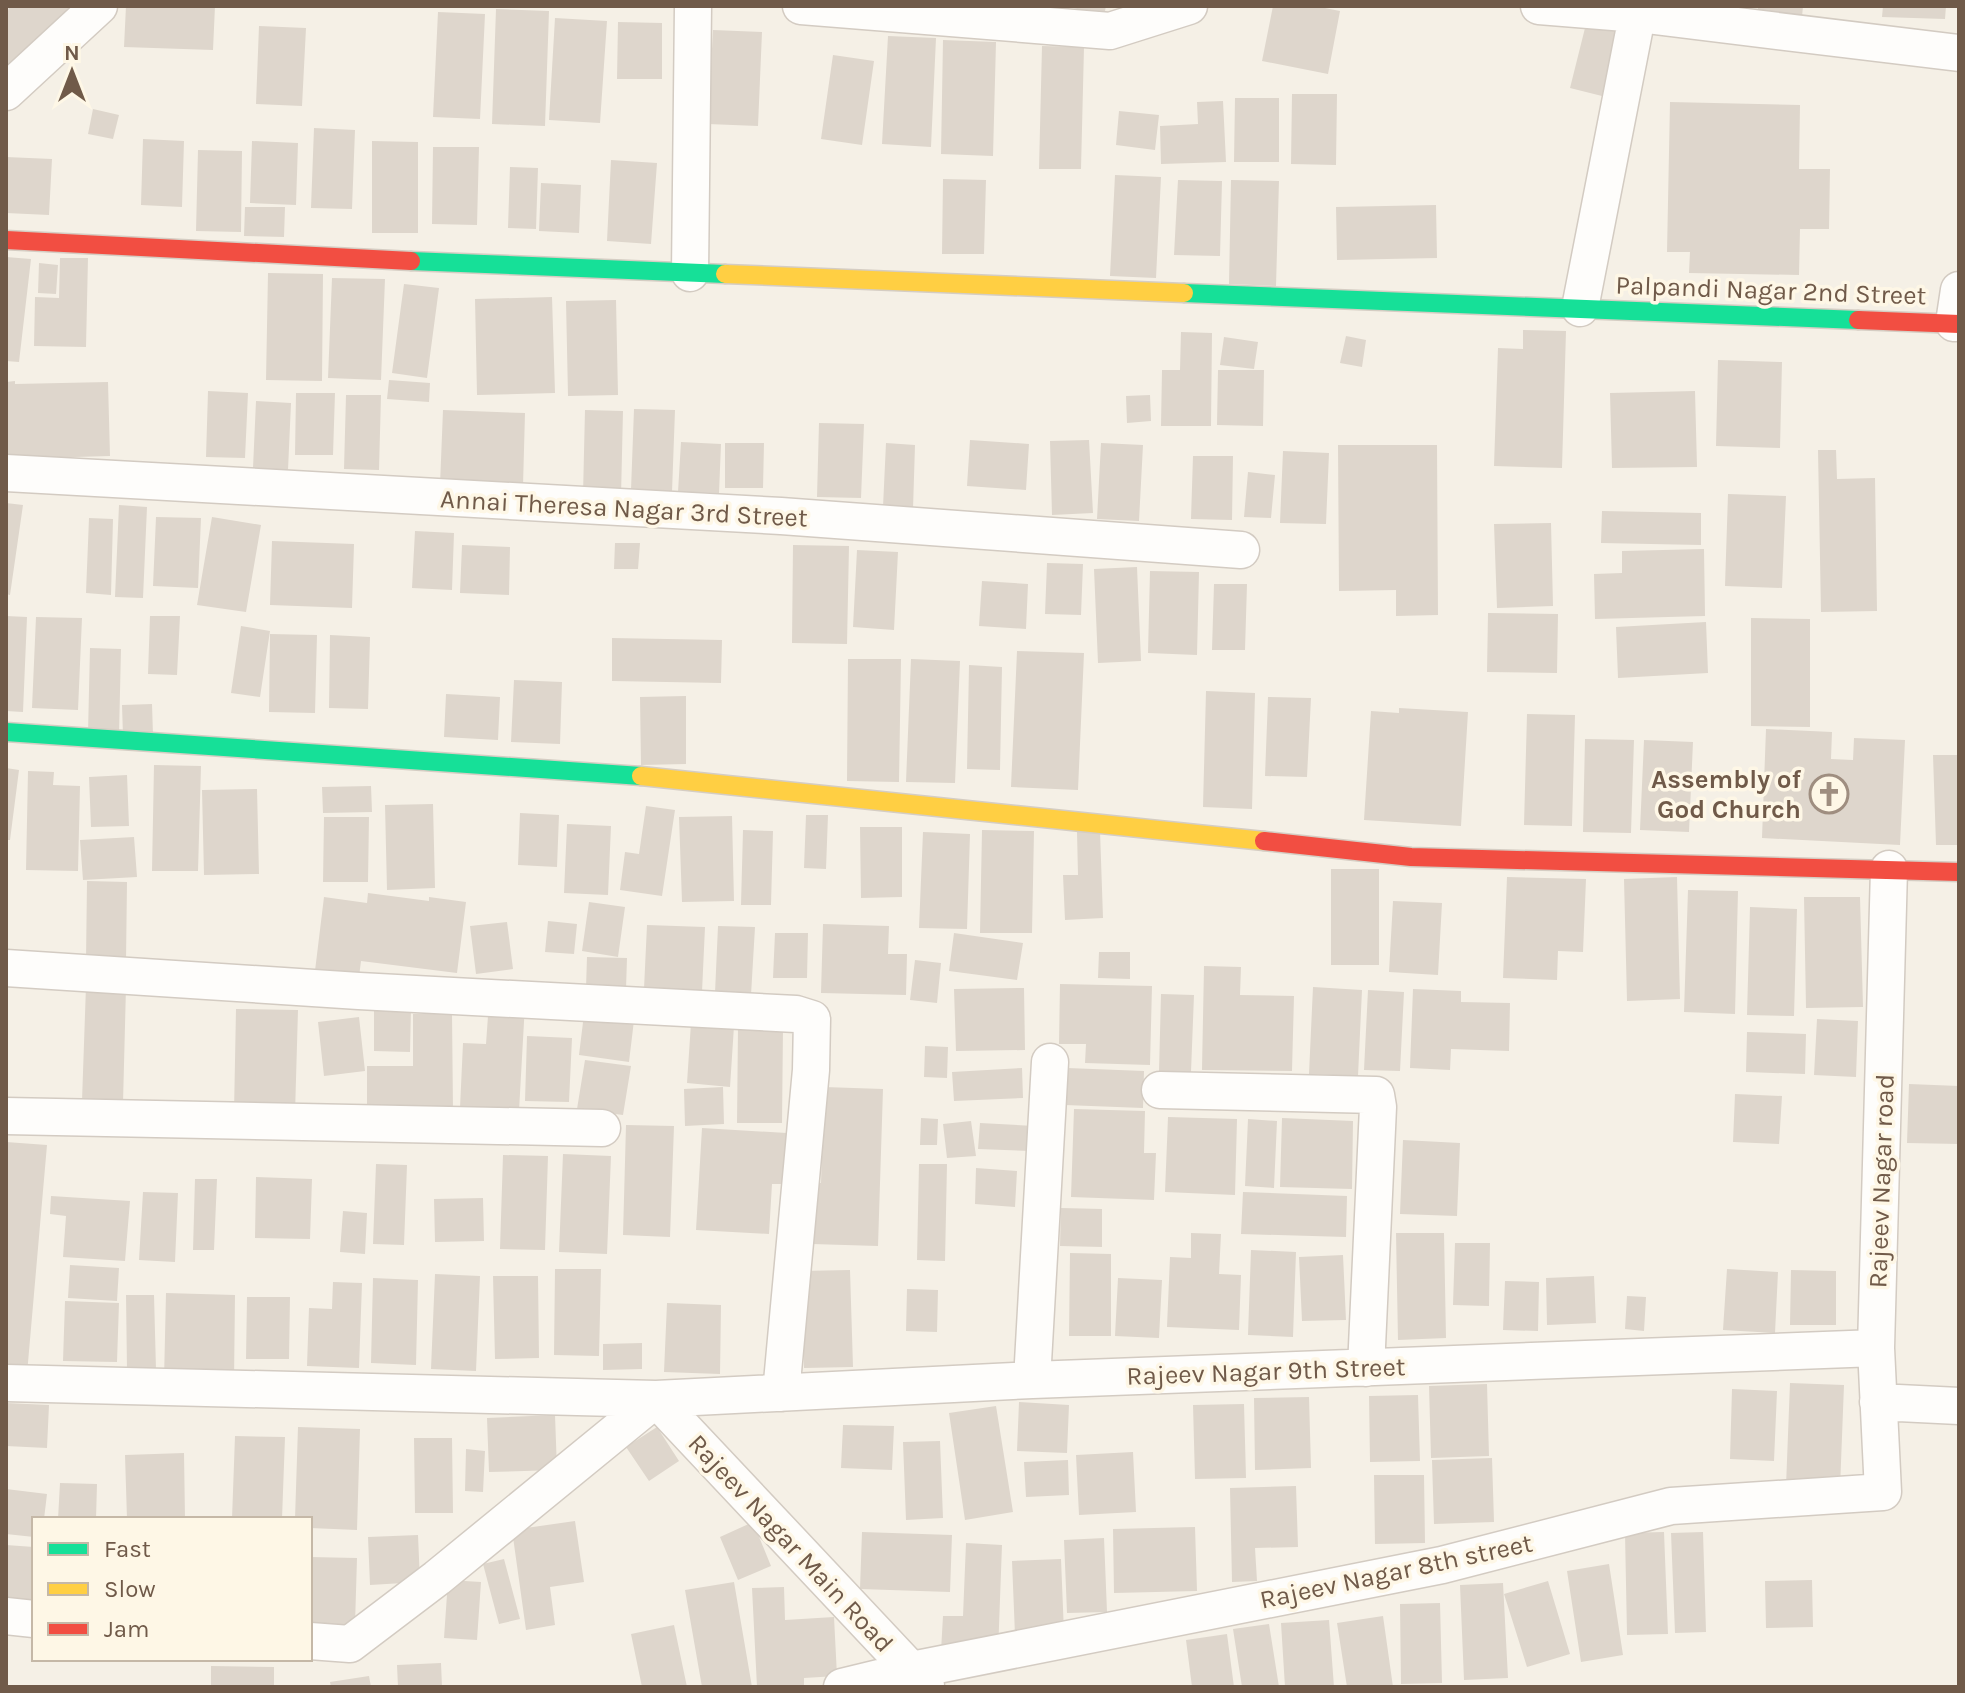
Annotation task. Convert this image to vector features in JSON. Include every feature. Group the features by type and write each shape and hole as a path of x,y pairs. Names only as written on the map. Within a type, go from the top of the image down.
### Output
{"street":[{"path":"6,92 99,6"},
{"path":"690,273 693,6"},
{"path":"801,6 1110,31 1189,6"},
{"path":"1539,6 1638,10 1959,53"},
{"path":"1580,308 1638,10"},
{"name":"Palpandi Nagar 2nd Street","path":"6,240 352,259 1580,308 1957,312"},
{"name":"Annai Theresa Nagar 3rd Street","path":"6,473 781,516 1241,550"},
{"path":"6,732 662,777 1411,857 1959,872"},
{"name":"Rajeev Nagar road","path":"1883,1492 1876,1348 1889,869"},
{"path":"6,968 359,991 796,1014 812,1019 811,1070 781,1393"},
{"path":"1032,1380 1050,1062"},
{"path":"1160,1090 1376,1095 1378,1107 1366,1368"},
{"path":"6,1116 602,1128"},
{"name":"Rajeev Nagar 9th Street","path":"6,1383 656,1399 1032,1380 1876,1348"},
{"path":"312,1641 350,1644 437,1578 656,1399"},
{"name":"Rajeev Nagar Main Road","path":"656,1399 919,1679"},
{"path":"1878,1402 1959,1406"},
{"name":"Rajeev Nagar 8th street","path":"842,1687 919,1679 1442,1565 1671,1506 1883,1492"},
{"path":"6,1616 32,1619"}],"building":[{"path":"9,6 83,6 6,71"},
{"path":"126,6 215,6 213,50 124,47"},
{"path":"1066,6 1106,6 1104,16"},
{"path":"1273,6 1315,6 1340,11 1328,74 1262,61"},
{"path":"1758,6 1803,6 1802,17 1758,12"},
{"path":"1883,6 1946,6 1945,19 1882,17"},
{"path":"496,9 549,11 545,126 492,124"},
{"path":"438,12 485,14 480,119 433,117"},
{"path":"555,18 607,21 600,123 549,120"},
{"path":"1587,20 1620,29 1602,96 1570,88"},
{"path":"618,22 662,23 662,79 617,79"},
{"path":"259,26 306,28 302,106 256,104"},
{"path":"713,30 762,32 758,126 708,124"},
{"path":"888,36 936,38 931,147 882,144"},
{"path":"943,40 996,42 993,156 941,154"},
{"path":"1042,46 1084,47 1081,169 1039,169"},
{"path":"833,55 874,61 862,145 821,139"},
{"path":"1292,94 1337,94 1336,165 1291,164"},
{"path":"1235,98 1279,98 1279,162 1234,162"},
{"path":"1223,101 1226,162 1161,164 1160,126 1198,124 1197,102"},
{"path":"1670,102 1800,105 1799,169 1830,169 1829,229 1800,229 1799,275 1689,273 1690,252 1667,252"},
{"path":"93,109 119,115 113,139 88,134"},
{"path":"1119,111 1159,115 1155,150 1116,145"},
{"path":"314,128 355,130 352,209 311,208"},
{"path":"143,139 184,141 182,207 141,205"},
{"path":"252,141 298,143 296,205 250,203"},
{"path":"372,141 418,142 418,233 372,233"},
{"path":"433,147 479,147 477,225 432,224"},
{"path":"198,150 242,151 241,232 196,231"},
{"path":"6,157 52,159 49,215 6,213"},
{"path":"611,160 657,163 651,244 607,241"},
{"path":"510,167 538,168 536,229 508,228"},
{"path":"1115,175 1161,177 1156,278 1110,276"},
{"path":"943,179 986,180 984,254 942,254"},
{"path":"1178,180 1222,181 1220,256 1174,255"},
{"path":"1231,180 1279,181 1276,286 1229,284"},
{"path":"541,183 581,185 579,233 539,231"},
{"path":"1436,205 1437,258 1337,260 1336,207"},
{"path":"245,207 285,207 284,237 244,236"},
{"path":"6,257 31,259 19,362 6,361"},
{"path":"60,258 88,258 86,347 34,346 35,297 59,298"},
{"path":"39,263 58,265 56,294 38,293"},
{"path":"268,273 323,274 322,381 266,380"},
{"path":"332,278 385,279 381,380 328,378"},
{"path":"404,284 439,288 427,378 392,373"},
{"path":"552,297 555,393 477,395 475,299"},
{"path":"616,300 618,395 568,396 566,301"},
{"path":"1523,330 1566,331 1562,468 1494,466 1498,348 1523,349"},
{"path":"1181,332 1212,333 1211,426 1161,426 1162,370 1180,370"},
{"path":"1346,336 1366,340 1362,367 1340,363"},
{"path":"1224,337 1258,342 1254,369 1220,365"},
{"path":"1718,360 1782,362 1780,448 1716,446"},
{"path":"1218,370 1264,370 1263,426 1217,425"},
{"path":"389,380 430,383 429,402 387,399"},
{"path":"15,381 15,384 108,382 110,456 6,459 6,382"},
{"path":"208,391 248,393 245,458 206,457"},
{"path":"1695,391 1697,467 1612,468 1610,393"},
{"path":"296,393 335,393 333,455 295,455"},
{"path":"346,395 381,395 379,470 344,469"},
{"path":"1150,395 1151,421 1127,423 1126,396"},
{"path":"256,401 291,403 288,470 253,468"},
{"path":"634,409 675,410 672,492 631,490"},
{"path":"443,410 525,413 523,486 440,485"},
{"path":"585,410 623,411 621,496 583,495"},
{"path":"819,423 864,424 861,498 817,497"},
{"path":"970,440 1029,444 1026,490 967,486"},
{"path":"1089,440 1093,513 1052,515 1050,441"},
{"path":"681,442 721,444 719,493 678,492"},
{"path":"725,443 764,443 763,488 725,488"},
{"path":"886,443 915,445 913,509 883,507"},
{"path":"1101,443 1143,445 1139,521 1097,519"},
{"path":"1338,445 1437,445 1438,615 1396,616 1396,590 1339,591"},
{"path":"1818,450 1836,450 1837,479 1875,478 1877,611 1821,612"},
{"path":"1283,451 1329,453 1326,524 1280,523"},
{"path":"1193,456 1233,456 1232,520 1191,519"},
{"path":"1248,472 1275,475 1271,518 1244,517"},
{"path":"1728,494 1786,496 1782,588 1725,586"},
{"path":"6,503 23,505 10,595 6,594"},
{"path":"119,505 147,507 143,598 115,597"},
{"path":"1602,511 1701,513 1701,545 1601,543"},
{"path":"156,517 201,518 198,588 153,586"},
{"path":"212,517 261,525 246,612 197,605"},
{"path":"89,518 113,519 111,595 86,593"},
{"path":"1551,523 1553,606 1497,608 1494,524"},
{"path":"415,531 454,533 452,590 412,588"},
{"path":"272,541 354,544 352,608 270,605"},
{"path":"615,543 640,543 638,569 614,569"},
{"path":"462,545 510,547 509,595 460,593"},
{"path":"793,545 849,546 847,644 792,643"},
{"path":"1704,549 1705,616 1595,619 1594,574 1622,573 1622,551"},
{"path":"857,550 898,552 894,630 853,627"},
{"path":"1047,563 1083,564 1081,615 1045,614"},
{"path":"1137,567 1141,661 1098,663 1094,569"},
{"path":"1150,571 1199,572 1197,655 1148,653"},
{"path":"982,581 1028,584 1026,629 979,626"},
{"path":"1214,584 1247,584 1245,650 1212,650"},
{"path":"1488,613 1558,614 1557,673 1487,672"},
{"path":"6,616 27,617 23,712 6,711"},
{"path":"150,616 180,616 177,675 148,674"},
{"path":"36,617 82,618 78,710 32,708"},
{"path":"1751,618 1810,619 1810,727 1751,726"},
{"path":"1706,622 1708,673 1618,678 1616,627"},
{"path":"241,626 270,631 260,697 231,693"},
{"path":"270,634 317,635 315,713 269,712"},
{"path":"330,635 370,637 368,709 329,708"},
{"path":"612,638 722,640 721,683 612,681"},
{"path":"90,648 121,649 119,734 88,733"},
{"path":"1017,651 1084,653 1078,790 1011,787"},
{"path":"848,659 901,659 899,782 847,781"},
{"path":"911,659 960,661 955,783 906,782"},
{"path":"969,665 1002,667 1000,770 967,769"},
{"path":"514,680 562,682 560,744 511,742"},
{"path":"1206,691 1255,693 1252,809 1203,807"},
{"path":"446,694 500,697 498,740 444,737"},
{"path":"686,696 686,764 641,765 640,697"},
{"path":"1268,697 1311,698 1307,777 1265,776"},
{"path":"152,704 153,735 123,736 122,705"},
{"path":"1399,708 1468,712 1461,826 1364,820 1371,711 1399,713"},
{"path":"1527,714 1575,715 1572,826 1524,825"},
{"path":"1766,729 1832,732 1831,759 1853,760 1854,738 1905,740 1900,845 1762,838"},
{"path":"1585,739 1634,740 1631,833 1583,832"},
{"path":"1644,740 1693,742 1689,832 1640,830"},
{"path":"1933,755 1959,755 1959,845 1936,845"},
{"path":"154,765 201,766 198,871 152,871"},
{"path":"6,768 19,770 10,840 6,840"},
{"path":"28,771 54,772 53,785 80,786 78,871 26,870"},
{"path":"127,775 129,826 91,827 89,777"},
{"path":"371,786 372,812 323,813 322,787"},
{"path":"257,789 259,874 204,875 202,790"},
{"path":"433,804 435,888 387,890 385,805"},
{"path":"646,806 675,810 662,896 620,890 625,852 639,854"},
{"path":"520,813 559,815 557,867 518,865"},
{"path":"806,815 828,815 826,869 804,868"},
{"path":"732,816 734,901 682,902 679,817"},
{"path":"324,817 369,817 368,882 323,882"},
{"path":"567,824 611,826 608,895 564,893"},
{"path":"860,827 902,827 902,897 861,898"},
{"path":"743,830 773,831 771,905 741,905"},
{"path":"982,830 1034,831 1032,933 980,933"},
{"path":"1100,831 1103,918 1065,920 1063,875 1078,875 1077,832"},
{"path":"923,832 970,834 967,929 919,928"},
{"path":"134,837 137,877 83,880 80,840"},
{"path":"1331,869 1379,869 1379,965 1331,965"},
{"path":"1507,877 1586,879 1583,952 1558,951 1557,980 1503,978"},
{"path":"1677,877 1680,999 1627,1001 1624,879"},
{"path":"87,881 127,882 126,961 86,961"},
{"path":"1688,890 1738,891 1735,1014 1684,1012"},
{"path":"368,893 466,902 457,973 361,961 358,985 314,979 324,897 367,903"},
{"path":"1804,897 1860,897 1863,1007 1806,1008"},
{"path":"1393,901 1442,903 1438,975 1389,972"},
{"path":"589,902 625,907 618,957 582,951"},
{"path":"1750,907 1797,909 1794,1016 1747,1015"},
{"path":"548,921 577,924 574,954 545,952"},
{"path":"507,922 513,969 476,974 470,926"},
{"path":"823,924 889,926 888,954 907,954 906,995 821,993"},
{"path":"647,925 705,927 702,992 644,989"},
{"path":"718,926 755,927 751,995 715,993"},
{"path":"775,933 808,933 807,978 773,978"},
{"path":"954,933 1023,943 1017,980 949,971"},
{"path":"1099,952 1130,952 1130,979 1098,978"},
{"path":"587,957 627,958 626,989 586,988"},
{"path":"915,960 941,963 937,1003 910,1000"},
{"path":"1204,966 1241,967 1240,995 1294,996 1292,1071 1202,1070"},
{"path":"1060,984 1152,986 1150,1065 1085,1063 1086,1044 1059,1044"},
{"path":"86,986 126,987 123,1103 82,1101"},
{"path":"1313,987 1362,990 1358,1076 1309,1074"},
{"path":"1024,988 1025,1050 956,1051 954,989"},
{"path":"1413,989 1461,991 1461,1002 1510,1003 1509,1051 1451,1049 1450,1070 1410,1068"},
{"path":"1368,990 1404,992 1400,1071 1364,1070"},
{"path":"1161,994 1194,995 1191,1072 1159,1072"},
{"path":"489,1002 525,1004 519,1111 460,1108 463,1043 486,1044"},
{"path":"374,1006 411,1007 410,1052 374,1051"},
{"path":"585,1006 635,1012 629,1062 579,1055"},
{"path":"236,1009 298,1010 295,1114 234,1113"},
{"path":"452,1013 453,1111 367,1113 367,1066 413,1066 413,1014"},
{"path":"359,1017 365,1071 324,1076 318,1022"},
{"path":"1817,1019 1858,1021 1856,1077 1814,1075"},
{"path":"691,1023 734,1026 730,1087 687,1083"},
{"path":"738,1027 783,1027 782,1123 737,1123"},
{"path":"1747,1032 1806,1034 1805,1074 1746,1072"},
{"path":"527,1036 572,1038 569,1102 525,1101"},
{"path":"925,1046 948,1047 947,1078 924,1077"},
{"path":"585,1060 631,1066 623,1115 577,1109"},
{"path":"1022,1068 1023,1098 954,1101 952,1072"},
{"path":"1067,1068 1144,1071 1143,1108 1065,1105"},
{"path":"1909,1084 1959,1086 1959,1144 1907,1143"},
{"path":"723,1087 724,1124 685,1126 684,1089"},
{"path":"824,1087 883,1089 878,1246 812,1244 814,1182 821,1183"},
{"path":"1735,1094 1782,1096 1779,1144 1733,1142"},
{"path":"1074,1109 1145,1111 1144,1153 1156,1153 1154,1200 1071,1197"},
{"path":"1168,1117 1237,1119 1235,1195 1165,1192"},
{"path":"921,1118 938,1119 937,1145 920,1145"},
{"path":"1282,1118 1353,1121 1352,1189 1280,1187"},
{"path":"1248,1119 1277,1121 1274,1188 1245,1186"},
{"path":"971,1121 976,1156 947,1158 943,1124"},
{"path":"980,1123 1034,1126 1032,1151 978,1149"},
{"path":"626,1125 674,1126 670,1237 623,1235"},
{"path":"702,1128 787,1133 784,1184 772,1184 769,1234 696,1230"},
{"path":"1403,1140 1460,1143 1457,1216 1400,1214"},
{"path":"6,1142 47,1145 27,1374 6,1372"},
{"path":"563,1154 611,1156 607,1254 559,1252"},
{"path":"503,1155 548,1156 545,1250 500,1249"},
{"path":"376,1164 407,1165 404,1245 373,1244"},
{"path":"919,1164 947,1164 945,1261 917,1260"},
{"path":"976,1168 1017,1171 1015,1207 975,1204"},
{"path":"256,1177 312,1179 310,1239 255,1238"},
{"path":"195,1179 217,1179 214,1250 193,1250"},
{"path":"143,1192 178,1193 175,1262 139,1260"},
{"path":"1243,1192 1347,1196 1346,1237 1241,1234"},
{"path":"51,1196 130,1201 125,1261 63,1257 66,1216 50,1214"},
{"path":"483,1198 484,1241 435,1242 434,1199"},
{"path":"1061,1208 1102,1209 1102,1247 1060,1246"},
{"path":"343,1211 367,1213 365,1254 340,1252"},
{"path":"1191,1233 1221,1234 1219,1274 1241,1275 1239,1330 1167,1327 1170,1257 1191,1258"},
{"path":"1396,1233 1444,1233 1446,1338 1398,1340"},
{"path":"1455,1243 1490,1243 1489,1306 1453,1305"},
{"path":"1251,1250 1296,1252 1293,1337 1248,1335"},
{"path":"1070,1253 1111,1254 1111,1336 1069,1336"},
{"path":"1343,1255 1346,1320 1302,1321 1299,1257"},
{"path":"70,1265 119,1268 117,1301 68,1298"},
{"path":"555,1269 601,1269 599,1356 554,1355"},
{"path":"1727,1269 1778,1272 1775,1333 1723,1330"},
{"path":"850,1270 853,1367 804,1368 801,1271"},
{"path":"1791,1270 1836,1271 1836,1325 1790,1325"},
{"path":"435,1274 480,1276 476,1371 431,1369"},
{"path":"493,1276 538,1276 539,1358 495,1359"},
{"path":"1594,1276 1596,1323 1547,1325 1546,1278"},
{"path":"373,1278 418,1280 416,1365 371,1363"},
{"path":"1118,1278 1162,1280 1159,1338 1115,1336"},
{"path":"1505,1281 1539,1282 1538,1331 1503,1330"},
{"path":"333,1282 362,1283 359,1368 307,1366 309,1308 332,1309"},
{"path":"907,1289 938,1290 937,1332 906,1331"},
{"path":"166,1293 235,1295 234,1381 164,1380"},
{"path":"126,1295 154,1295 156,1370 127,1370"},
{"path":"1627,1296 1646,1297 1644,1331 1625,1329"},
{"path":"247,1297 290,1297 289,1359 246,1359"},
{"path":"65,1301 119,1303 117,1362 63,1361"},
{"path":"667,1303 721,1305 720,1374 664,1372"},
{"path":"642,1343 642,1369 603,1370 603,1344"},
{"path":"1790,1383 1844,1385 1840,1488 1786,1486"},
{"path":"1487,1384 1489,1456 1431,1458 1429,1386"},
{"path":"1732,1389 1777,1391 1774,1461 1730,1459"},
{"path":"1418,1395 1420,1461 1370,1462 1369,1396"},
{"path":"1309,1397 1311,1468 1255,1470 1254,1398"},
{"path":"1019,1402 1069,1405 1067,1453 1017,1451"},
{"path":"6,1403 49,1405 47,1448 6,1446"},
{"path":"1244,1404 1246,1478 1195,1479 1193,1405"},
{"path":"996,1406 1013,1512 965,1520 949,1413"},
{"path":"555,1415 557,1470 489,1472 487,1418"},
{"path":"843,1425 894,1426 892,1470 841,1468"},
{"path":"298,1427 360,1429 357,1530 312,1528 312,1517 295,1517"},
{"path":"657,1427 679,1461 649,1481 626,1447"},
{"path":"235,1436 285,1437 282,1517 232,1517"},
{"path":"414,1438 452,1438 453,1513 415,1513"},
{"path":"940,1441 943,1518 906,1520 903,1442"},
{"path":"466,1449 485,1451 483,1492 465,1491"},
{"path":"1133,1452 1136,1512 1079,1515 1076,1455"},
{"path":"184,1453 185,1517 127,1517 125,1455"},
{"path":"1492,1458 1494,1522 1434,1524 1432,1460"},
{"path":"1068,1460 1069,1495 1026,1497 1024,1462"},
{"path":"1374,1475 1424,1475 1425,1543 1375,1544"},
{"path":"60,1483 97,1484 96,1517 58,1517"},
{"path":"1296,1486 1298,1547 1255,1548 1257,1581 1232,1582 1230,1488"},
{"path":"6,1489 47,1494 44,1517 32,1517 32,1537 6,1534"},
{"path":"575,1521 584,1582 550,1587 555,1625 526,1630 512,1530"},
{"path":"753,1522 771,1566 738,1580 720,1537"},
{"path":"1195,1527 1197,1591 1114,1593 1113,1529"},
{"path":"862,1532 952,1535 950,1592 860,1589"},
{"path":"1664,1532 1668,1634 1627,1635 1625,1533"},
{"path":"1703,1532 1706,1632 1675,1633 1671,1533"},
{"path":"418,1535 420,1582 370,1585 368,1537"},
{"path":"1104,1538 1107,1612 1067,1613 1064,1540"},
{"path":"966,1543 1002,1545 998,1653 941,1651 943,1616 963,1616"},
{"path":"6,1545 32,1547 32,1610 6,1608"},
{"path":"312,1557 357,1558 355,1625 312,1624"},
{"path":"504,1559 520,1619 499,1624 483,1564"},
{"path":"1061,1559 1064,1633 1015,1635 1012,1561"},
{"path":"1609,1564 1623,1655 1581,1662 1567,1571"},
{"path":"448,1580 481,1582 477,1640 444,1638"},
{"path":"1812,1580 1813,1627 1766,1628 1765,1581"},
{"path":"1548,1581 1570,1654 1527,1667 1504,1594"},
{"path":"734,1582 752,1687 702,1687 685,1590"},
{"path":"1503,1583 1508,1678 1464,1680 1460,1585"},
{"path":"784,1587 785,1620 834,1617 837,1676 804,1678 804,1687 757,1687 752,1588"},
{"path":"1440,1603 1442,1683 1401,1684 1400,1604"},
{"path":"1383,1616 1393,1687 1347,1687 1337,1623"},
{"path":"1329,1620 1334,1687 1285,1687 1281,1623"},
{"path":"1269,1624 1279,1687 1242,1687 1233,1629"},
{"path":"674,1625 687,1687 642,1687 631,1634"},
{"path":"1227,1634 1234,1687 1192,1687 1186,1640"},
{"path":"441,1663 442,1687 398,1687 397,1665"},
{"path":"211,1666 274,1667 274,1687 211,1687"},
{"path":"369,1676 371,1687 331,1687 330,1682"}],"traffic: fast":[{"path":"411,261 725,274"},
{"path":"1184,293 1858,320"},
{"path":"6,732 641,776"}],"traffic: slow":[{"path":"725,274 1184,293"},
{"path":"641,776 1264,841"}],"traffic: jam":[{"path":"6,240 411,261"},
{"path":"1858,320 1959,324"},
{"path":"1264,841 1411,857 1959,872"}],"place":[{"name":"Assembly of God Church","path":"1829,794"}]}
